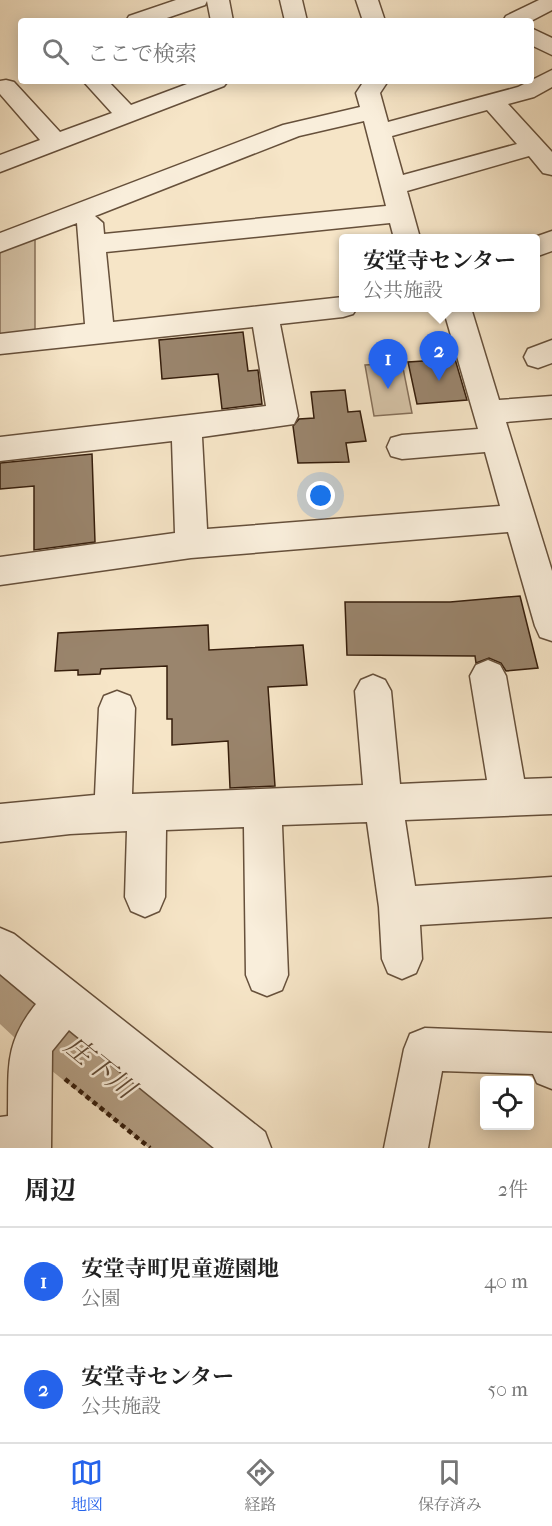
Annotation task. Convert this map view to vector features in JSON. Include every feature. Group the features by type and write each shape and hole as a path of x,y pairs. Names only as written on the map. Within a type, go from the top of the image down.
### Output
{"street":[{"path":"146,18 197,0"},
{"path":"218,0 221,18"},
{"path":"291,0 295,18"},
{"path":"367,0 373,18"},
{"path":"520,18 552,2"},
{"path":"534,37 552,48"},
{"path":"0,243 87,210 286,124 376,122 499,93 526,92 552,77"},
{"path":"98,84 127,115"},
{"path":"0,164 127,115 199,84"},
{"path":"374,84 369,93 405,234"},
{"path":"9,85 57,143"},
{"path":"499,93 533,147 552,167"},
{"path":"394,186 533,147"},
{"path":"87,210 93,244 100,332"},
{"path":"93,244 400,213"},
{"path":"0,344 339,307"},
{"path":"458,312 552,626"},
{"path":"0,449 283,416 265,316"},
{"path":"402,447 492,425 552,407"},
{"path":"187,427 191,544"},
{"path":"0,571 191,544 520,518"},
{"path":"488,676 509,798"},
{"path":"374,691 383,803 399,907 402,959"},
{"path":"117,708 130,813 145,897"},
{"path":"0,823 130,813 552,796"},
{"path":"262,808 267,975"},
{"path":"399,907 552,897"},
{"path":"0,948 47,1025 249,1148"},
{"path":"19,1141 47,1025"},
{"path":"406,1148 424,1049 548,1053 552,1068"}],"path":[{"path":"47,1025 150,1148"}],"shaded area":[{"path":"35,236 35,332 0,335 0,249"},
{"path":"402,363 412,413 374,416 365,365"}],"building":[{"path":"243,332 248,371 258,370 262,404 222,409 218,374 162,379 159,340"},
{"path":"455,359 467,400 417,404 408,362"},
{"path":"345,390 348,412 360,411 366,441 346,443 349,462 298,463 293,426 299,419 314,418 311,392"},
{"path":"92,454 95,542 34,550 34,486 0,489 0,463"},
{"path":"520,596 538,668 506,671 501,663 489,658 476,663 475,656 347,655 345,602 450,602"},
{"path":"208,625 209,650 303,645 307,685 268,687 275,786 230,788 228,741 172,745 172,719 167,719 167,666 101,669 100,674 78,675 78,670 55,671 58,633"}],"waterway":[{"name":"庄下川","path":"0,986 31,1010 64,1041 200,1148"}],"place":[{"name":"安堂寺センター","path":"439,381"},
{"name":"安堂寺町児童遊園地","path":"388,389"}]}
